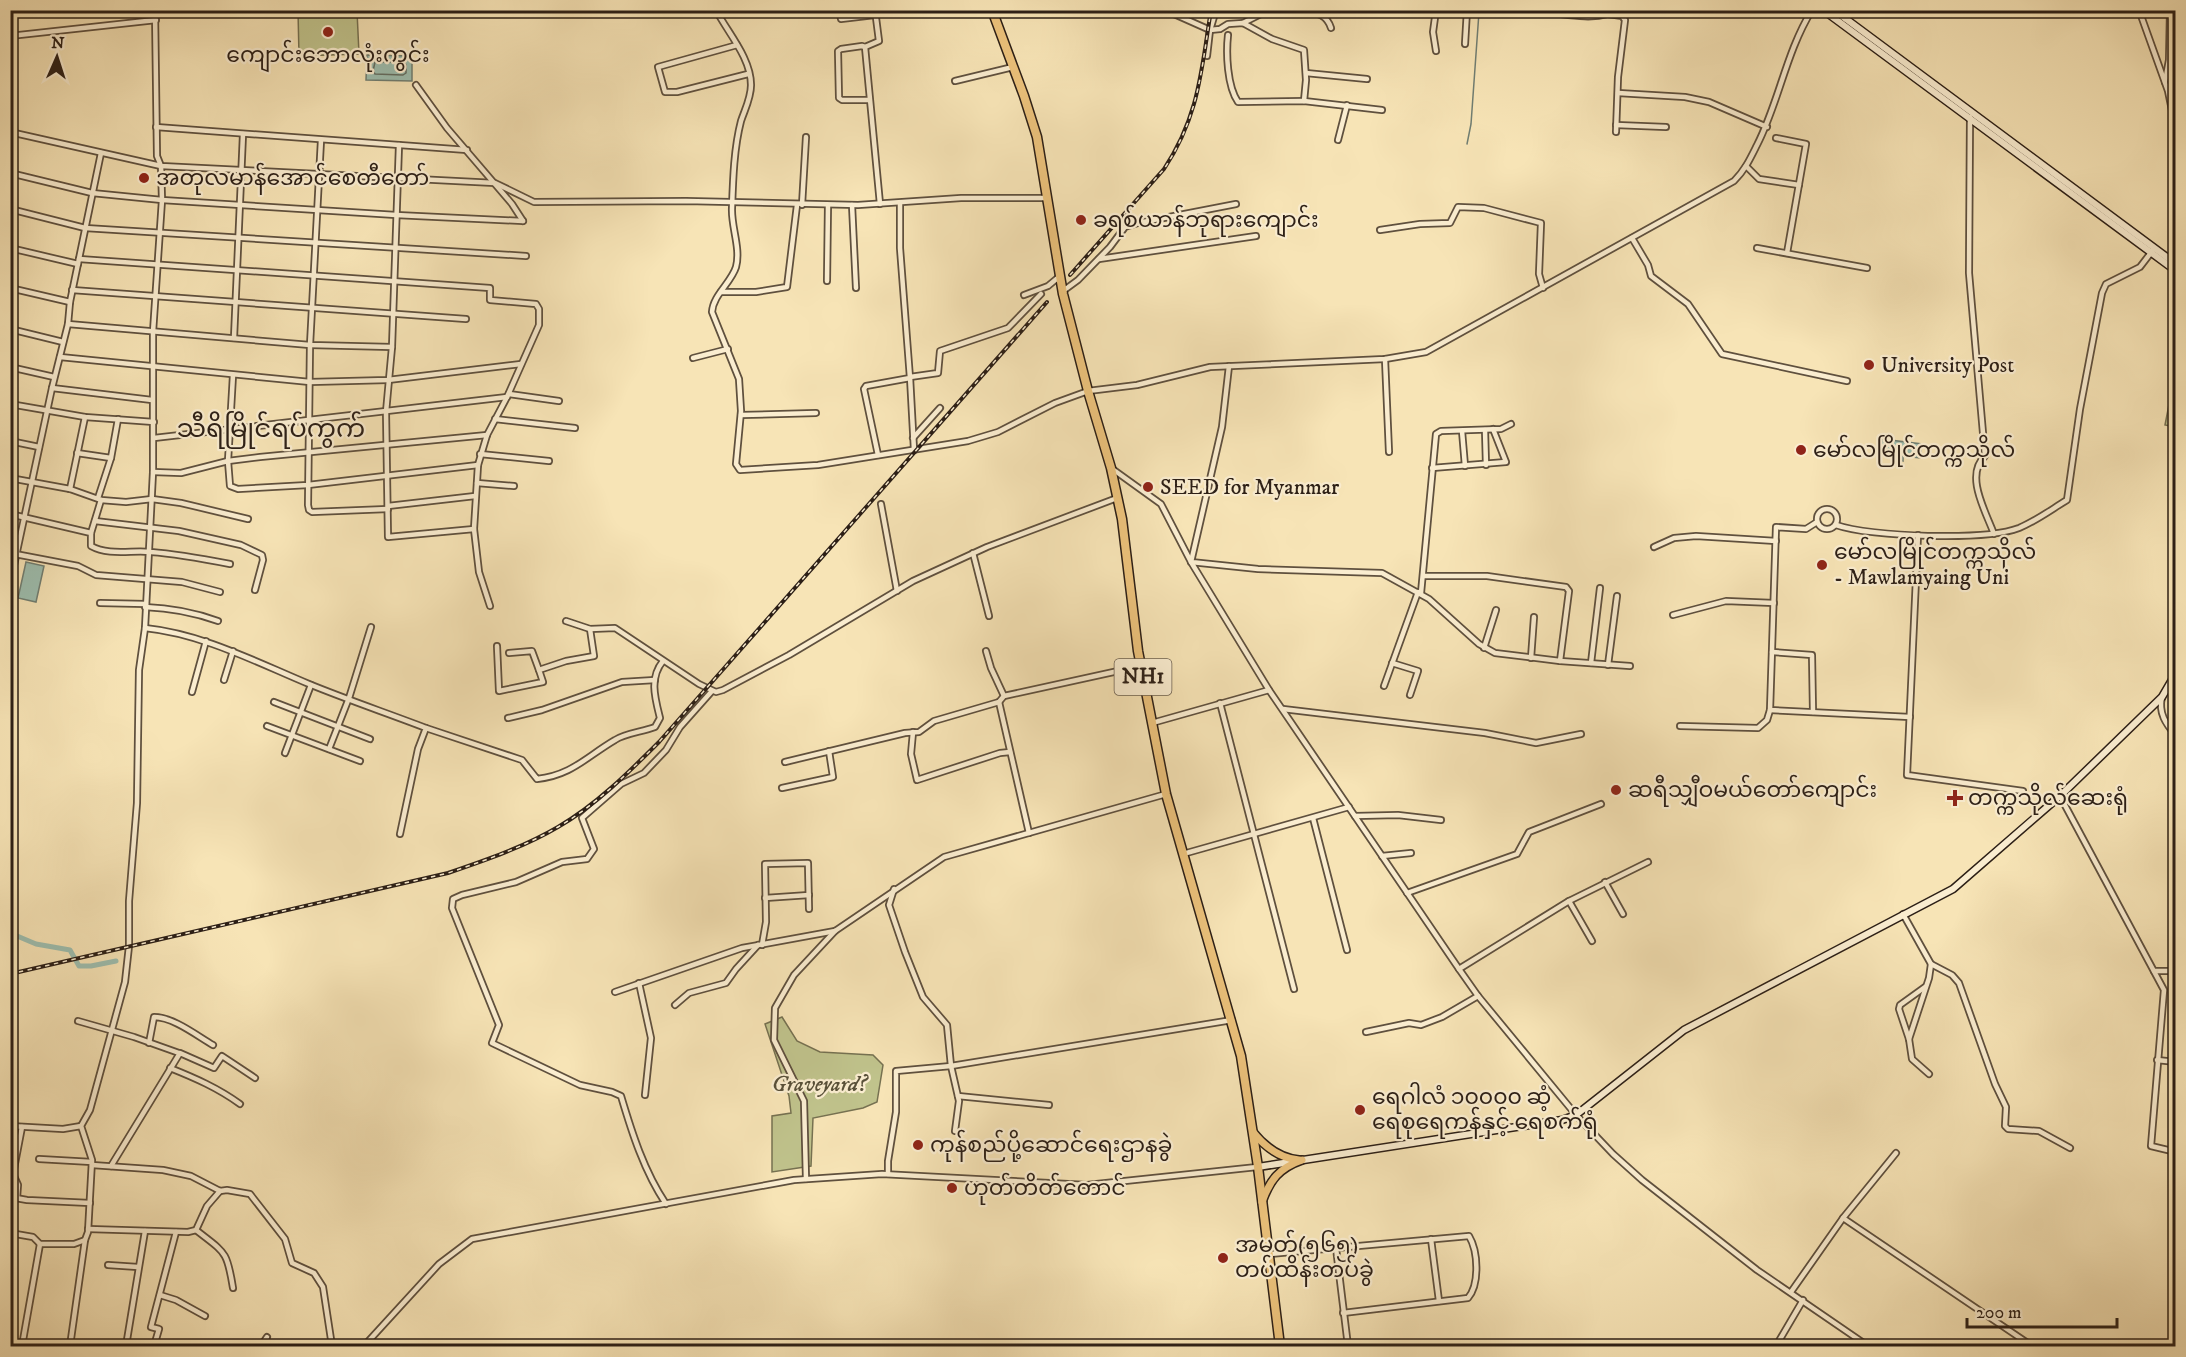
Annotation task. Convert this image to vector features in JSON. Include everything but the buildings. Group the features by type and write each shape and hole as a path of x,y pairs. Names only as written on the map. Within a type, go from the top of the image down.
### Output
{"highway":[{"name":"NH1","path":"992,10 1037,137 1063,291 1088,390 1112,468 1122,519 1141,666 1166,794 1241,1056 1258,1167 1280,1347"}],"main road":[{"path":"1823,10 2041,173 2175,264"},
{"path":"1834,10 2045,166 2175,271"},
{"path":"2041,173 2045,166"},
{"path":"1258,1167 1562,1120 1576,1115 1684,1030 1953,888 2060,796 2162,698 2175,673"},
{"path":"1253,1131 1266,1146 1282,1157 1302,1160"},
{"path":"1262,1202 1268,1186 1283,1168 1302,1160"}],"street":[{"path":"70,1347 88,1229 92,1163 81,1126 90,1110 124,982 129,946 129,901 137,803 139,670 152,500 153,332 162,200 156,127 156,10"},
{"path":"716,10 737,45 751,84 749,99 741,121 735,164 732,202 736,266 714,304 712,312 739,379 741,415 736,464 740,470 818,465 968,441 998,432 1055,403 1088,390 1137,385 1210,367 1385,359 1426,352 1734,181 1746,166 1767,127 1802,26 1812,10"},
{"path":"838,10 841,19 875,13 879,41 865,47 838,51 839,98 869,100"},
{"path":"1165,10 1210,30 1220,29 1228,24 1243,23 1269,10"},
{"path":"1207,56 1210,30 1216,10"},
{"path":"1305,10 1320,14 1329,20 1331,28"},
{"path":"1320,14 1330,10"},
{"path":"1436,10 1433,32 1436,51"},
{"path":"1465,44 1467,10"},
{"path":"1498,10 1518,14 1540,12 1590,16 1608,12 1622,16 1625,20 1616,132"},
{"path":"1845,18 1852,10"},
{"path":"2139,10 2165,82 2175,130"},
{"path":"2165,82 2169,60 2170,10"},
{"path":"10,36 156,20"},
{"path":"1243,23 1272,39 1304,50 1306,73 1304,100"},
{"path":"1228,35 1226,57 1232,91 1238,102 1304,100 1382,110"},
{"path":"737,45 658,67 666,92 677,92 748,74"},
{"path":"865,47 880,204"},
{"path":"955,81 1013,67"},
{"path":"1306,73 1367,79"},
{"path":"10,173 92,193 162,200 317,211 524,221 495,183 447,128 416,85"},
{"path":"1618,93 1685,97 1709,102 1767,127"},
{"path":"1338,140 1347,105"},
{"path":"1970,111 1969,273 1985,456 1979,461 1975,474 1994,534"},
{"path":"1616,125 1665,127"},
{"path":"156,127 467,150"},
{"path":"10,132 161,166 495,183 534,202 732,202 852,205 960,198 1047,198"},
{"path":"234,338 243,134"},
{"path":"721,292 756,292 787,287 806,137"},
{"path":"1776,138 1806,144 1787,252"},
{"path":"321,140 310,345 309,510 312,512 388,508 475,496"},
{"path":"399,145 392,347 386,412 388,537 474,529"},
{"path":"10,584 54,377 68,324 72,290 101,153"},
{"path":"1746,166 1759,179 1799,185"},
{"path":"900,203 900,248 914,450"},
{"path":"1063,291 1099,258 1125,227 1236,204"},
{"path":"827,281 828,205"},
{"path":"852,205 856,288"},
{"path":"1380,230 1420,224 1450,223 1458,207 1484,208 1541,223 1539,274 1543,288"},
{"path":"10,209 85,228 526,256"},
{"path":"1099,258 1256,236"},
{"path":"1632,238 1648,265 1651,276 1688,304 1722,354 1848,381"},
{"path":"10,248 78,261 238,269 490,288 490,300 536,304 539,309 538,325 508,395 487,435 478,465 474,529 479,572 490,606"},
{"path":"1757,248 1867,268"},
{"path":"1836,525 1848,529 1918,535 1994,534 2019,528 2067,500 2080,409 2102,293 2106,284 2140,267 2153,251"},
{"path":"1024,295 1048,286 1060,276"},
{"path":"10,288 70,302"},
{"path":"72,290 466,319"},
{"path":"878,455 864,389 866,386 938,373 940,351 1008,328 1041,294"},
{"path":"68,324 310,345 392,347"},
{"path":"10,329 63,342"},
{"path":"693,358 728,349"},
{"path":"60,357 310,382 388,380 521,364"},
{"path":"1385,359 1389,452"},
{"path":"1191,562 1222,427 1229,366"},
{"path":"10,367 54,377"},
{"path":"233,375 228,482 230,486 238,489 308,485 478,465"},
{"path":"52,388 152,400"},
{"path":"154,438 386,412 508,395 560,402"},
{"path":"10,404 85,417 154,422"},
{"path":"913,438 940,408"},
{"path":"741,415 816,413"},
{"path":"70,489 85,417"},
{"path":"118,419 111,458 91,533 91,546 101,551 191,556 230,564"},
{"path":"495,419 575,428"},
{"path":"1384,686 1424,576 1436,434 1462,430 1501,429 1510,424"},
{"path":"1432,468 1486,465 1506,461 1493,429"},
{"path":"1462,430 1465,466"},
{"path":"1485,430 1486,465"},
{"path":"153,472 181,473 228,461 487,435"},
{"path":"10,441 39,447"},
{"path":"77,453 111,458"},
{"path":"480,454 549,461"},
{"path":"1112,468 1161,504 1191,562 1269,690 1478,996 1576,1115 1613,1154 1642,1180 1757,1270 1868,1347"},
{"path":"10,478 70,489 99,499 181,503 248,519"},
{"path":"477,483 514,486"},
{"path":"566,621 590,629 615,628 712,691 723,690 789,655 897,591 973,554 1117,498"},
{"path":"881,504 897,591"},
{"path":"1680,726 1758,728 1767,720 1770,710 1776,527 1806,530 1817,522 1819,513 1828,509 1837,516 1836,525 1830,529 1824,529 1817,522"},
{"path":"10,514 91,533"},
{"path":"95,521 189,533 241,545 260,553 262,560 255,590"},
{"path":"1918,535 1907,775 2023,790"},
{"path":"1654,547 1674,538 1696,536 1776,541"},
{"path":"10,553 78,566 96,575 182,582 220,592"},
{"path":"973,554 989,616"},
{"path":"1191,562 1258,569 1382,573 1419,592 1484,648 1500,655 1629,666"},
{"path":"1424,576 1487,576 1566,587 1569,591 1560,661"},
{"path":"1591,663 1600,588"},
{"path":"1608,665 1617,596"},
{"path":"1673,615 1726,601 1774,603"},
{"path":"100,603 177,609 194,612 218,621"},
{"path":"1484,648 1496,610"},
{"path":"1531,658 1534,617"},
{"path":"329,749 349,698 371,627"},
{"path":"144,628 166,630 206,641 311,685 426,728 522,760 526,769 537,779 555,777 580,765 617,738 655,727 660,718 653,687 656,670 663,661"},
{"path":"539,670 566,661 594,656 590,629"},
{"path":"192,692 206,641"},
{"path":"497,646 499,690 543,682 532,651 508,653"},
{"path":"224,680 233,651"},
{"path":"986,651 1004,696"},
{"path":"1772,652 1812,655 1813,712"},
{"path":"1392,663 1418,671 1410,695"},
{"path":"785,762 919,732 934,721 999,702 1004,696 1141,666"},
{"path":"508,718 542,710 622,682 655,680"},
{"path":"285,753 311,685"},
{"path":"1152,723 1269,690"},
{"path":"666,1204 654,1185 621,1096 580,1085 492,1043 499,1024 452,908 453,899 462,895 516,882 562,862 587,859 594,849 582,819 621,784 644,772 666,750 680,727 712,691"},
{"path":"2162,698 2159,707 2175,736"},
{"path":"274,702 370,739"},
{"path":"999,702 1029,833"},
{"path":"1220,704 1294,989"},
{"path":"1283,709 1485,733 1536,743 1581,734"},
{"path":"1770,710 1910,717"},
{"path":"267,726 360,761"},
{"path":"400,834 418,749 426,728"},
{"path":"913,732 911,754 917,780 1000,753 1011,752"},
{"path":"782,788 833,777 829,751"},
{"path":"806,1179 804,1101 774,1040 775,1008 794,975 835,931 944,856 1166,794"},
{"path":"2060,796 2164,990 2151,1146 2175,1152"},
{"path":"1407,893 1517,854 1528,832 1601,804"},
{"path":"1183,854 1349,807"},
{"path":"1355,816 1398,815 1441,820"},
{"path":"1313,818 1347,950"},
{"path":"1382,856 1411,853"},
{"path":"1459,969 1569,901 1648,862"},
{"path":"675,1005 689,993 726,983 736,969 760,945 766,922 765,864 808,863 809,909"},
{"path":"1605,882 1623,914"},
{"path":"894,889 889,905 923,997 947,1025 951,1066 958,1096 955,1131"},
{"path":"765,897 809,895"},
{"path":"1569,901 1592,941"},
{"path":"1903,914 1931,964 1952,975 1959,983 1995,1084 2006,1107 2005,1126 2008,1129 2039,1131 2070,1148"},
{"path":"615,992 742,948 835,931"},
{"path":"1909,1039 1929,978 1931,964"},
{"path":"2154,971 2175,971"},
{"path":"639,983 651,1038 645,1095"},
{"path":"1925,987 1899,1006 1909,1039 1912,1059 1929,1074"},
{"path":"1366,1032 1408,1023 1421,1025 1442,1017 1478,996"},
{"path":"10,1012 13,998"},
{"path":"149,1042 154,1017 157,1016 213,1045"},
{"path":"888,1174 896,1112 896,1071 951,1066 1232,1020"},
{"path":"78,1021 149,1042 214,1068 222,1056 255,1078"},
{"path":"111,1166 179,1053"},
{"path":"2157,1060 2175,1062"},
{"path":"170,1068 199,1079 240,1104"},
{"path":"958,1096 1049,1105"},
{"path":"10,1126 63,1129 81,1126"},
{"path":"17,1198 18,1185 13,1174 22,1127"},
{"path":"1791,1292 1843,1218 1896,1153"},
{"path":"39,1160 163,1170 191,1176 220,1191 250,1194 285,1239 292,1263 314,1273 323,1287 332,1347"},
{"path":"364,1347 438,1264 472,1239 806,1179 888,1174 1086,1185 1258,1167"},
{"path":"196,1230 207,1206 220,1191"},
{"path":"10,1197 90,1203"},
{"path":"1843,1218 2032,1347"},
{"path":"88,1229 176,1232 196,1230"},
{"path":"196,1230 224,1252 229,1261 233,1288"},
{"path":"126,1347 145,1231"},
{"path":"154,1347 159,1329 151,1327 176,1232"},
{"path":"10,1233 33,1237 40,1244 74,1244 85,1240"},
{"path":"1269,1254 1469,1236 1473,1242 1476,1269 1473,1292 1468,1298 1343,1312"},
{"path":"1431,1239 1438,1301"},
{"path":"22,1347 40,1244"},
{"path":"1336,1248 1348,1347"},
{"path":"108,1265 138,1267"},
{"path":"160,1295 176,1300 205,1316"},
{"path":"1776,1347 1803,1300"},
{"path":"261,1347 267,1337"}],"green space":[{"name":"ကျောင်းဘောလုံးကွင်း","path":"298,11 357,11 359,54 299,56"},
{"path":"2175,374 2176,427 2165,425"},
{"name":"Graveyard?","path":"782,1017 797,1041 820,1052 873,1055 883,1065 877,1102 863,1108 813,1118 811,1166 772,1172 772,1116 791,1113 789,1096 765,1024"}],"water":[{"path":"367,55 412,56 412,81 366,80"},
{"path":"1882,439 1922,444 1920,458 1903,456 1903,461 1899,460 1899,455 1880,452"},
{"path":"26,562 44,566 36,602 18,598"}],"waterway":[{"path":"1467,144 1471,124 1479,12"},
{"path":"10,933 36,944 70,950 79,966 116,961"}],"railway":[{"path":"1070,275 1164,169 1176,149 1185,131 1197,93 1211,10"},
{"path":"10,974 448,873 518,847 572,818 611,788 659,742 1047,302"}],"place":[{"name":"ကျောင်းဘောလုံးကွင်း","path":"328,32"},
{"name":"အတုလမာန်အောင်စေတီတော်","path":"144,178"},
{"name":"ခရစ်ယာန်ဘုရားကျောင်း","path":"1081,220"},
{"name":"University Post","path":"1869,365"},
{"name":"မော်လမြိုင်တက္ကသိုလ်","path":"1801,450"},
{"name":"SEED for Myanmar","path":"1148,487"},
{"name":"မော်လမြိုင်တက္ကသိုလ် - Mawlamyaing Uni","path":"1822,565"},
{"name":"ဆရီသျှီဝမယ်တော်ကျောင်း","path":"1616,790"},
{"name":"တက္ကသိုလ်ဆေးရုံ","path":"1955,798"},
{"name":"ရေဂါလံ ၁၀၀၀၀ ဆံ့ ရေစုရေကန်နှင့် ရေစက်ရုံ","path":"1360,1110"},
{"name":"ကုန်စည်ပို့ဆောင်ရေးဌာနခွဲ","path":"918,1145"},
{"name":"ဟုတ်တိတ်တောင်","path":"952,1188"},
{"name":"အမှတ်(၅၆၅) တပ်ထိန်းတပ်ခွဲ","path":"1223,1258"}],"district":[{"name":"သီရိမြိုင်ရပ်ကွက်","path":"271,429"}]}
